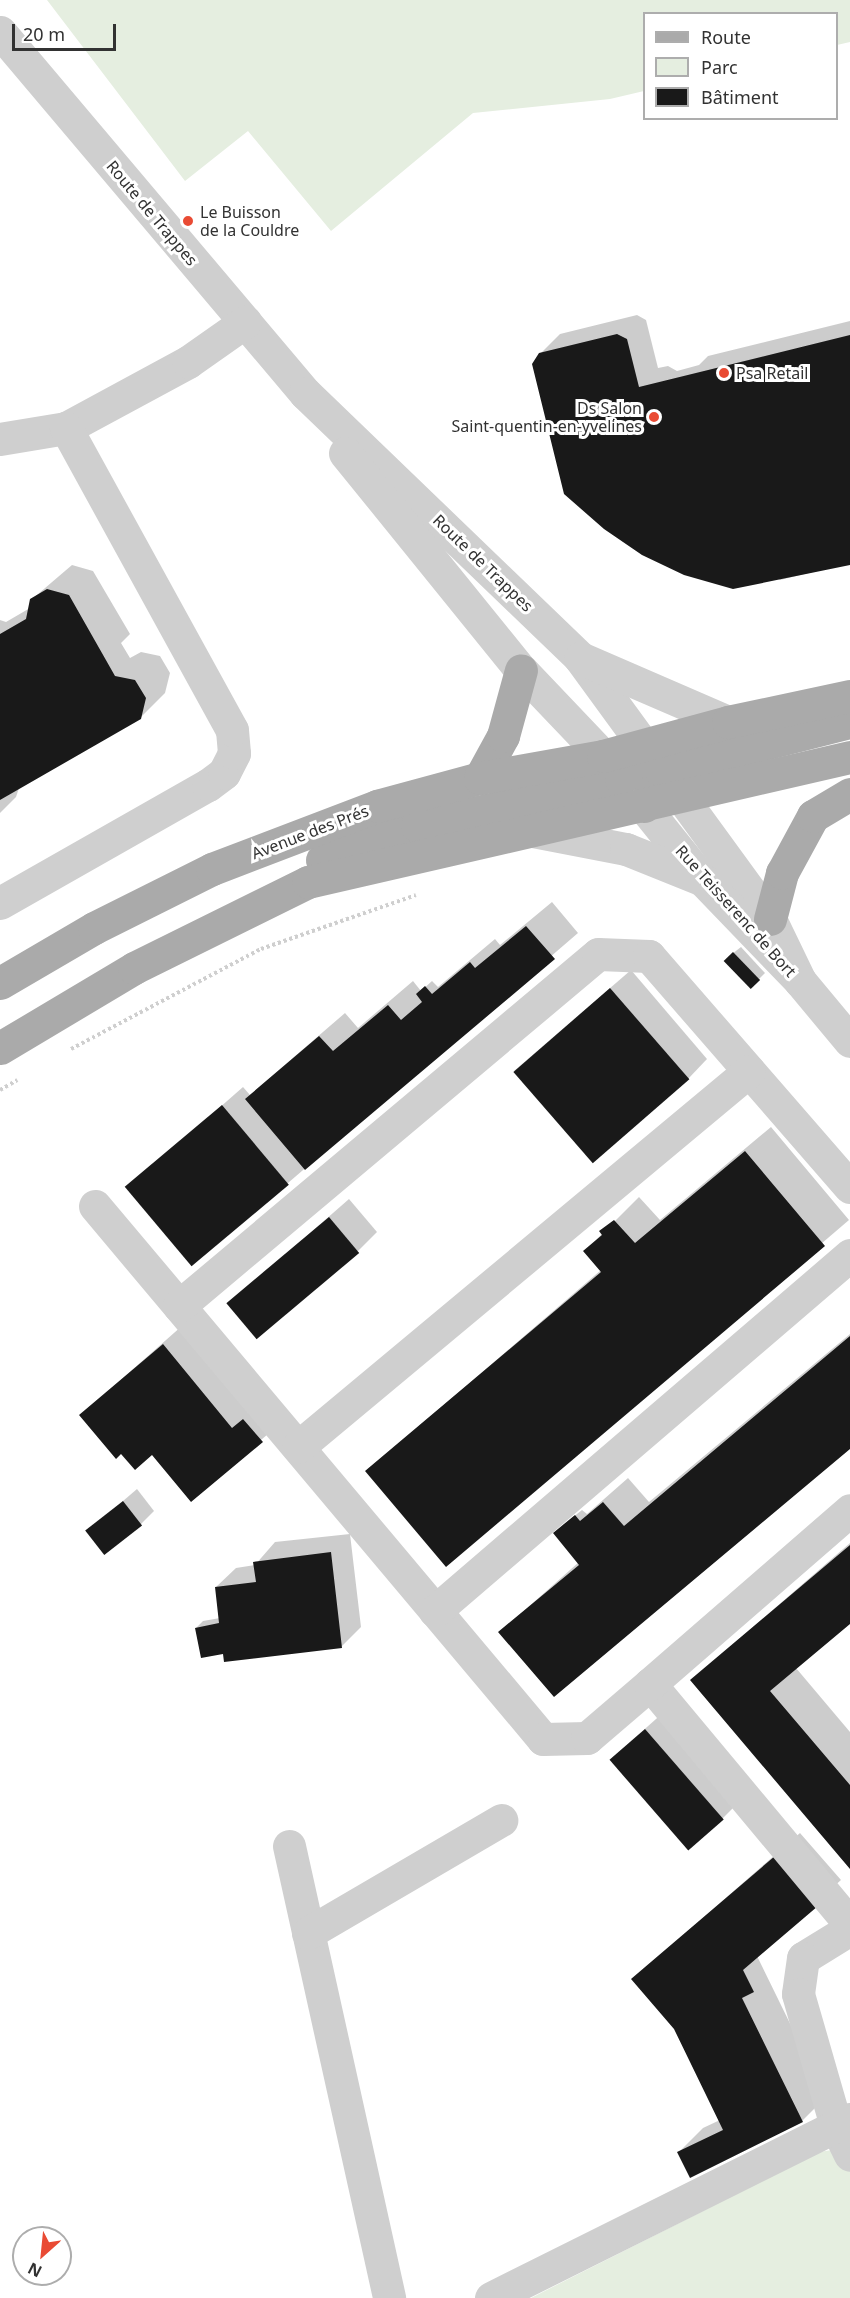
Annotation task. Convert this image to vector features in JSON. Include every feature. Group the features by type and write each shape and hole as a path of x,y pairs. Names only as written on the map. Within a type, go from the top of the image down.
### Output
{"main road":[{"path":"480,778 503,736 521,670"},
{"path":"652,759 728,722 850,696"},
{"path":"652,759 850,722"},
{"path":"0,1048 134,968 308,882 850,757"},
{"path":"644,806 652,759"},
{"name":"Avenue des Prés","path":"0,983 94,928 212,869 377,806 480,778 612,768 652,759"},
{"path":"308,882 314,863 417,826 558,796 612,768"},
{"path":"770,919 782,873 813,816 850,794"}],"street":[{"name":"Route de Trappes","path":"0,33 306,393 580,658 652,759"},
{"path":"0,440 66,428 188,362 245,322"},
{"name":"Route de Trappes","path":"306,393 351,461 521,670 612,768"},
{"path":"0,903 208,785 224,773 234,753 232,730 66,428"},
{"path":"580,658 728,722"},
{"name":"Rue Teisserenc de Bort","path":"652,759 770,919 800,981"},
{"name":"Rue Teisserenc de Bort","path":"612,768 702,879 800,981 850,1041"},
{"path":"533,831 626,849 702,879"},
{"path":"179,1306 598,954 649,956 850,1187"},
{"path":"298,1447 749,1071"},
{"path":"95,1206 543,1739 587,1738 850,1510"},
{"path":"435,1611 850,1256"},
{"path":"650,1684 850,1924"},
{"path":"308,1933 501,1820"},
{"path":"289,1846 389,2298"},
{"path":"850,1929 803,1958 798,1994 843,2122 850,2155"},
{"path":"491,2298 843,2122"}],"path":[{"path":"66,1052 261,949 425,892"},
{"path":"0,1090 19,1079"}],"green space":[{"path":"47,0 850,0 850,42 838,45 838,12 643,12 643,91 610,99 473,113 331,231 248,131 185,181"},
{"path":"832,2150 850,2164 850,2298 531,2298 819,2152"}],"building":[{"path":"617,334 627,339 639,387 850,335 850,565 733,589 684,575 642,555 604,529 564,494 532,364 539,353"},
{"path":"47,589 69,595 115,676 135,680 146,698 141,719 0,800 0,634 26,619 30,599"},
{"path":"526,926 555,959 305,1170 245,1099 319,1036 333,1051 388,1005 401,1020 422,1002 416,994 425,986 432,994 470,962 475,968"},
{"path":"733,952 760,980 751,989 724,961"},
{"path":"610,988 689,1079 593,1163 513,1072"},
{"path":"222,1105 289,1185 192,1266 125,1187"},
{"path":"745,1151 825,1246 446,1567 365,1471 601,1272 583,1251 602,1235 599,1231 614,1220 635,1243"},
{"path":"329,1217 359,1253 257,1339 226,1303"},
{"path":"850,1336 850,1449 554,1697 498,1632 579,1565 553,1533 575,1515 580,1521 603,1502 624,1526"},
{"path":"163,1344 232,1428 243,1419 263,1442 191,1502 152,1455 135,1470 121,1454 116,1459 79,1415"},
{"path":"123,1501 142,1525 104,1555 85,1531"},
{"path":"850,1545 850,1624 770,1691 850,1785 850,1869 690,1680"},
{"path":"331,1552 342,1648 224,1662 223,1654 201,1658 195,1628 219,1623 215,1587 256,1582 253,1562"},
{"path":"645,1729 724,1820 688,1850 610,1760"},
{"path":"775,1856 818,1906 743,1970 754,1992 742,1998 803,2122 690,2178 677,2152 723,2130 674,2029 631,1979"}],"place":[{"name":"Le Buisson de la Couldre","path":"188,221"},
{"name":"Psa Retail","path":"724,373"},
{"name":"Ds Salon Saint-quentin-en-yvelines","path":"654,417"}]}
